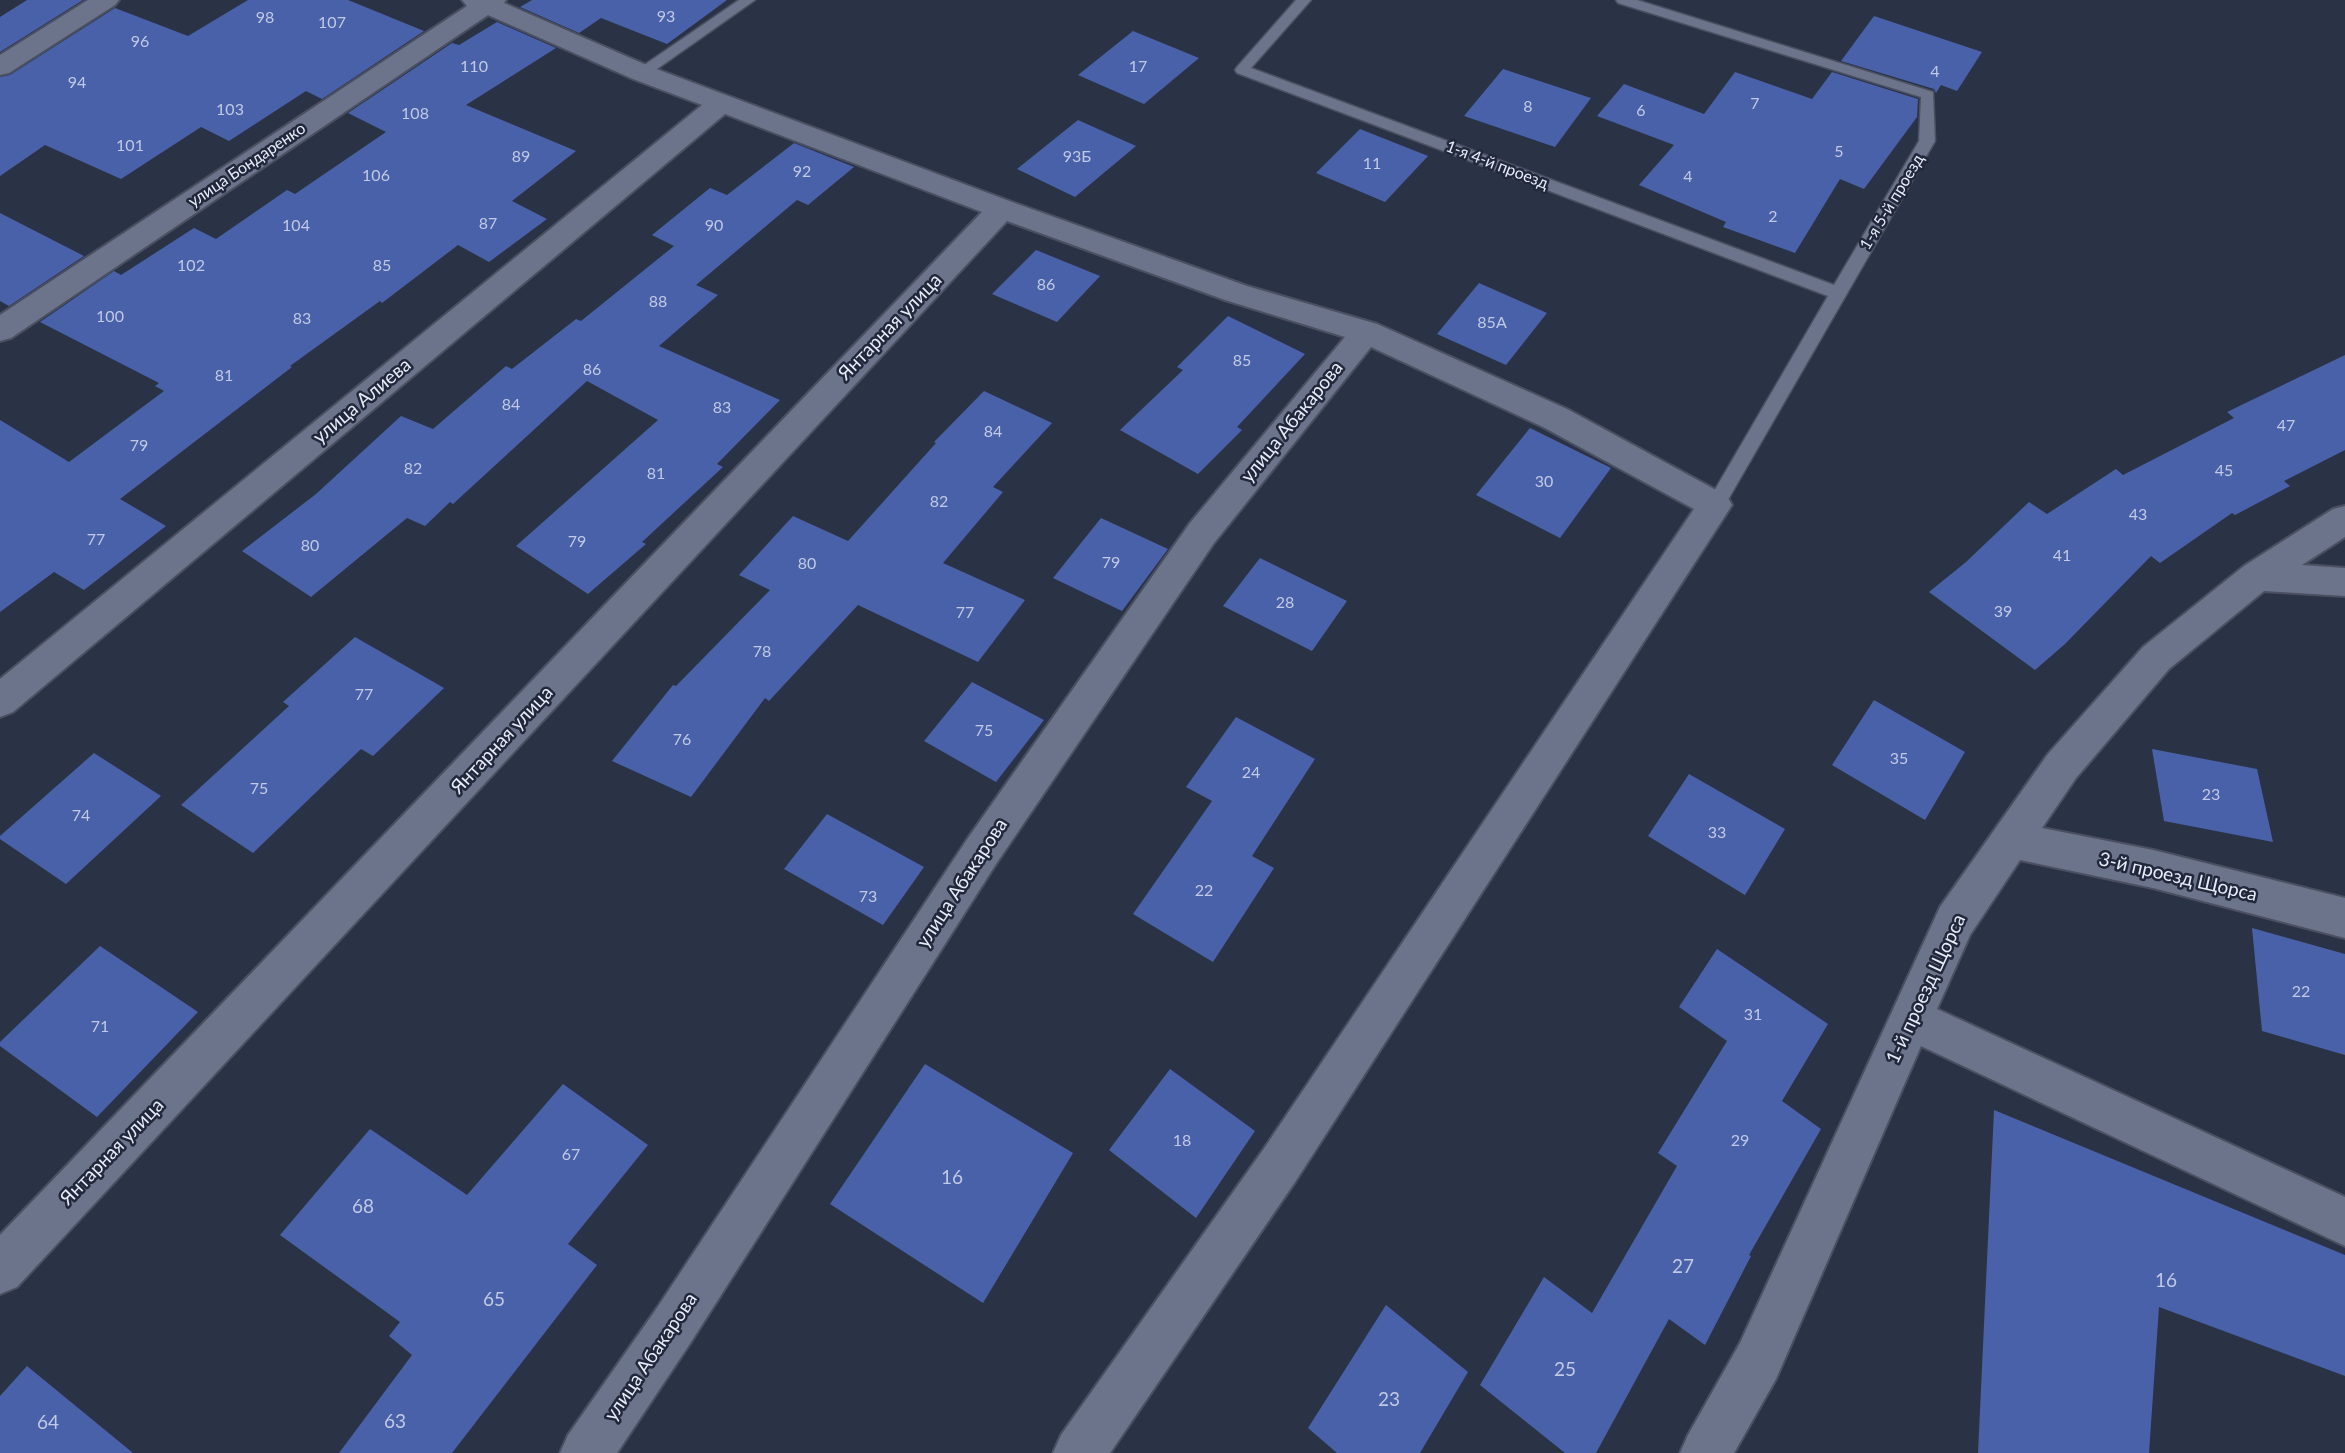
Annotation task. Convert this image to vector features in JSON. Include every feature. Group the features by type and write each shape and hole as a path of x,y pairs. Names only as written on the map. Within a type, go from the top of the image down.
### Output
{"street":[{"path":"0,67 106,0"},
{"path":"486,1 642,73 1002,209 1236,293 1366,332 1555,418 1715,505 1279,1166 1080,1453"},
{"name":"улица Бондаренко","path":"0,330 486,1"},
{"name":"улица Алиева","path":"0,701 723,102"},
{"name":"Янтарная улица","path":"0,1270 1002,209"},
{"name":"улица Абакарова","path":"586,1453 674,1325 982,851 1202,533 1366,332"},
{"name":"1-й проезд Щорса","path":"1706,1453 1758,1361 1955,921 2062,766 2156,658 2257,576 2345,519"},
{"path":"2257,576 2345,582"},
{"name":"3-й проезд Щорса","path":"2011,840 2153,869 2345,918"},
{"path":"1910,1019 2345,1222"}],"lane":[{"path":"642,73 748,0"},
{"name":"1-я 4-й проезд","path":"1304,0 1242,70 1838,293"},
{"name":"1-я 5-й проезд","path":"1623,0 1928,95 1927,141 1715,505"}],"building":[{"path":"27,0 83,0 0,52 0,17"},
{"path":"248,0 348,0 424,31 322,99 306,91 229,141 201,127 121,179 45,145 0,176 0,77 10,75 115,8 188,36"},
{"path":"532,0 727,0 667,44 601,18 579,33 520,7"},
{"path":"1874,16 1982,52 1957,91 1941,85 1936,93 1934,89 1841,61"},
{"path":"497,22 556,48 466,105 576,151 512,201 547,219 489,262 458,245 382,303 380,301 290,366 292,367 120,499 166,526 84,590 54,572 0,612 0,420 69,462 164,391 155,386 159,383 40,322 114,271 121,275 194,228 216,239 287,190 295,194 386,132 348,113 452,43 459,45"},
{"path":"1133,31 1199,58 1144,104 1078,75"},
{"path":"1503,69 1591,98 1555,147 1464,116"},
{"path":"1735,72 1812,99 1832,72 1918,99 1917,117 1864,189 1840,179 1795,253 1723,227 1726,222 1639,185 1674,145 1597,116 1624,84 1704,114"},
{"path":"1078,120 1136,146 1075,197 1017,169"},
{"path":"1360,129 1428,156 1385,202 1316,173"},
{"path":"794,143 854,167 808,205 797,200 696,285 718,295 659,346 780,400 717,464 723,467 642,542 646,544 588,594 516,546 658,420 587,381 453,504 450,502 425,526 407,518 311,597 242,551 316,494 401,416 433,429 506,366 512,369 576,319 581,321 674,246 652,235 710,188 727,195"},
{"path":"0,213 84,256 9,306 0,301"},
{"path":"1036,250 1100,276 1057,322 992,294"},
{"path":"1479,283 1547,313 1506,365 1437,334"},
{"path":"1228,316 1305,354 1237,427 1242,430 1198,474 1120,430 1183,370 1177,367"},
{"path":"2345,355 2345,450 2284,481 2290,486 2235,515 2232,513 2160,563 2151,556 2065,644 2035,670 1929,592 1966,562 2029,502 2047,514 2116,469 2123,475 2234,418 2227,412"},
{"path":"984,391 1052,423 993,487 1003,492 943,563 1025,600 978,662 858,605 769,701 765,698 691,797 612,761 673,685 676,686 770,590 739,575 793,516 848,541 936,443 934,442"},
{"path":"1530,428 1611,468 1560,538 1476,495"},
{"path":"1101,518 1168,549 1122,611 1053,578"},
{"path":"1260,558 1347,601 1312,651 1223,606"},
{"path":"355,637 444,688 373,756 361,749 253,853 181,805 289,706 283,702"},
{"path":"972,682 1044,720 996,782 924,741"},
{"path":"1874,700 1965,752 1925,820 1832,765"},
{"path":"1236,717 1315,759 1252,856 1274,868 1213,962 1133,914 1212,801 1186,787"},
{"path":"2152,749 2257,769 2273,842 2164,821"},
{"path":"94,753 161,796 66,884 0,839 0,836"},
{"path":"1689,774 1785,829 1745,895 1648,836"},
{"path":"827,814 924,867 883,925 784,869"},
{"path":"2252,928 2345,954 2345,1055 2262,1031"},
{"path":"100,946 198,1012 97,1117 0,1046 0,1042"},
{"path":"1717,949 1828,1024 1782,1101 1821,1129 1749,1255 1751,1256 1705,1345 1669,1319 1596,1453 1565,1453 1480,1385 1544,1277 1592,1313 1677,1166 1658,1153 1727,1041 1679,1007"},
{"path":"925,1064 1073,1153 983,1303 830,1204"},
{"path":"1170,1069 1255,1131 1196,1218 1109,1150"},
{"path":"563,1084 648,1145 568,1244 597,1265 452,1453 339,1453 412,1355 389,1336 400,1322 280,1235 370,1129 467,1195"},
{"path":"1994,1110 2345,1255 2345,1376 2159,1307 2149,1453 1978,1453"},
{"path":"1386,1305 1468,1372 1420,1453 1337,1453 1308,1428"},
{"path":"27,1366 133,1453 0,1453 0,1396"}]}
